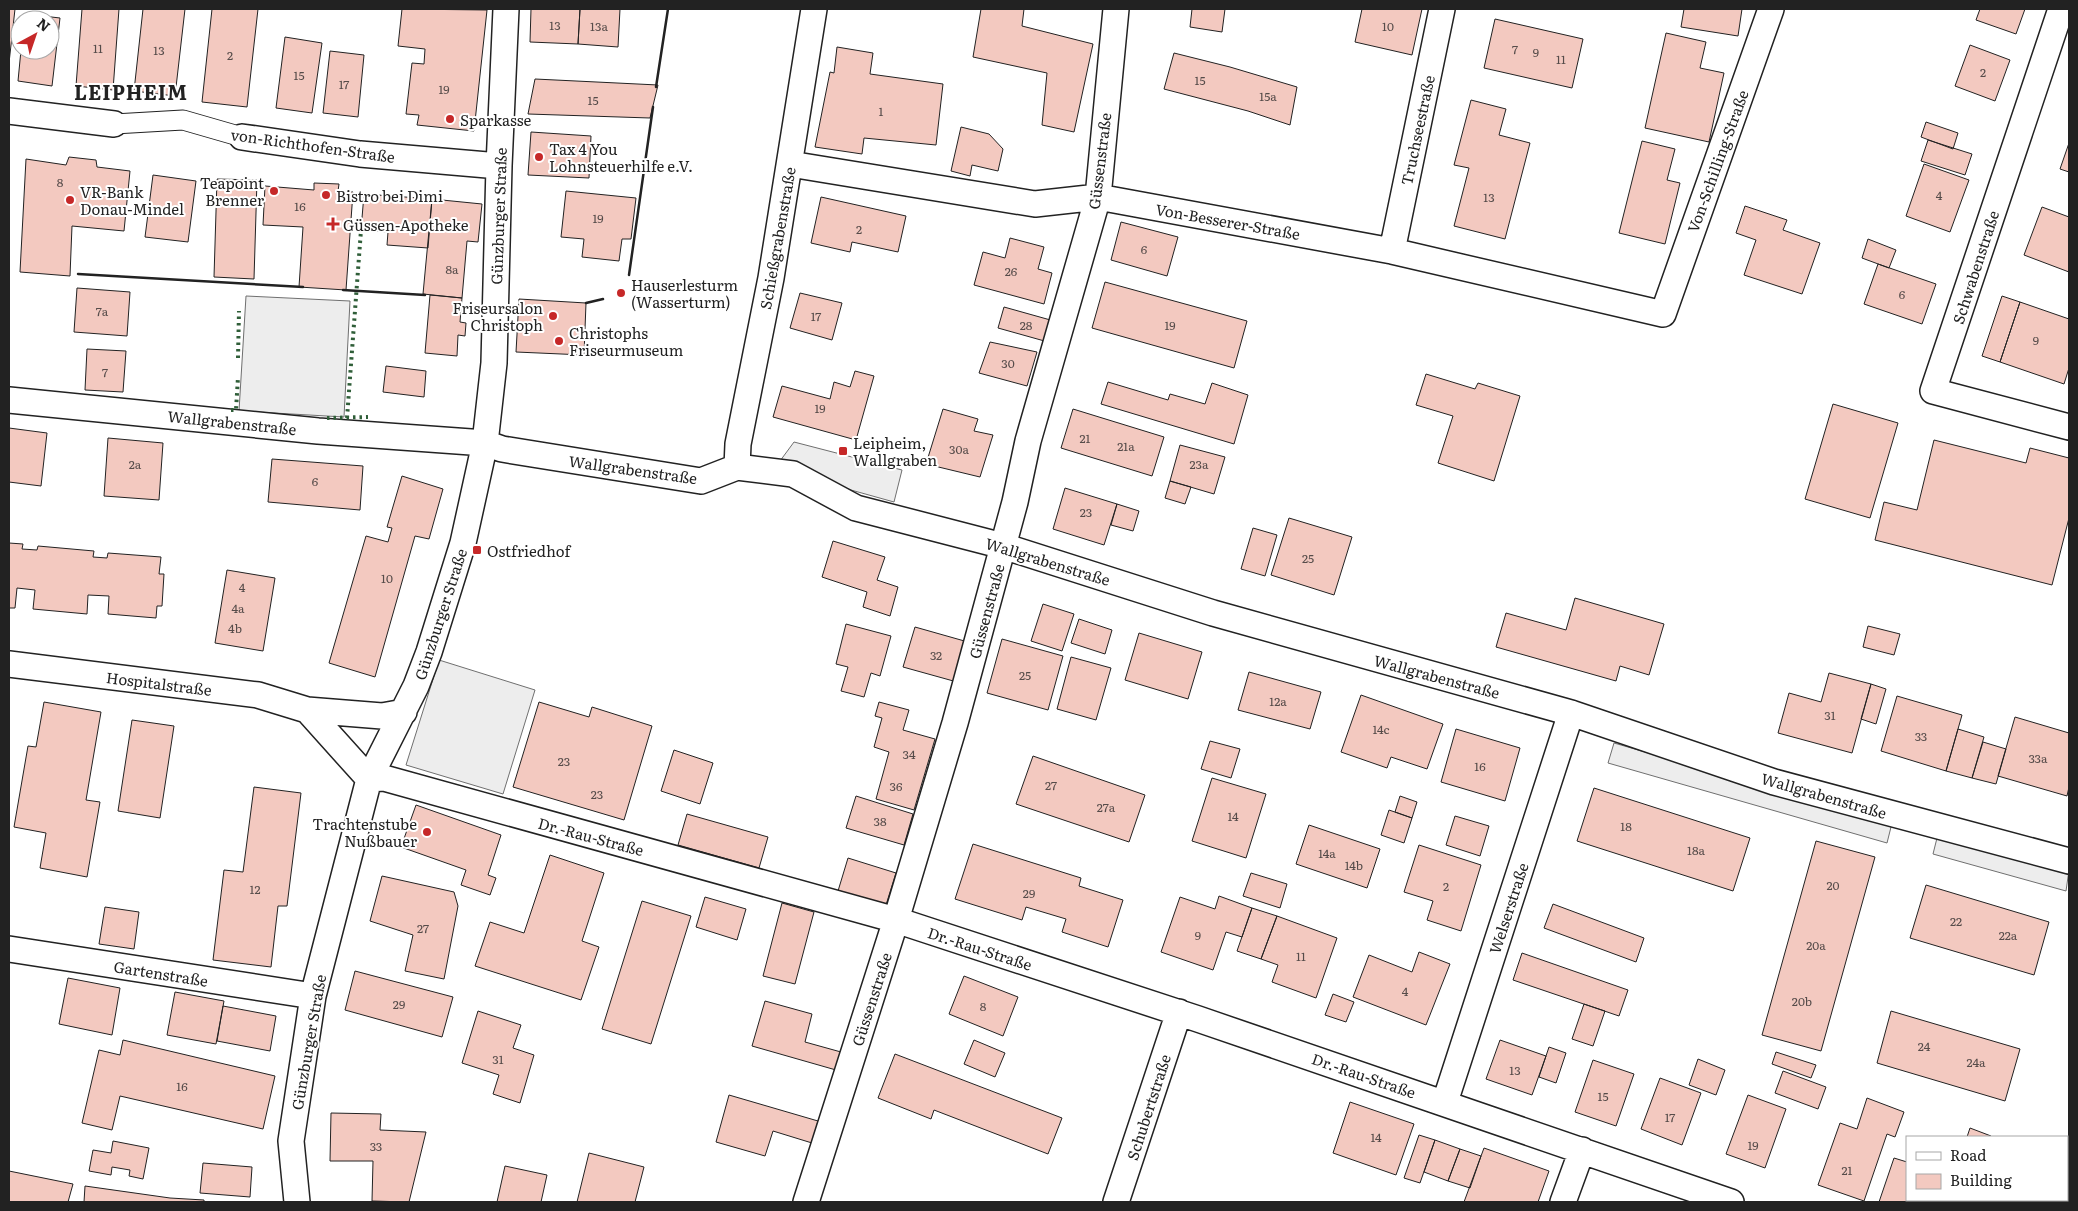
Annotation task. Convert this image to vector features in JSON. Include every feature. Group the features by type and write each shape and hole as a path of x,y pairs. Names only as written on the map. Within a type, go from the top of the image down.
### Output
{"street":[{"name":"Günzburger Straße","path":"297,1202 290,1141 313,996 369,779 404,712 429,652 456,567 485,442 494,364 499,166 506,9"},
{"name":"Schießgrabenstraße","path":"737,467 738,444 771,278 814,9"},
{"name":"Güssenstraße","path":"806,1202 896,920 955,723 1015,502 1028,441 1098,197 1116,9"},
{"name":"Truchseestraße","path":"1392,251 1442,9"},
{"name":"Von-Schilling-Straße","path":"1663,314 1771,9"},
{"name":"Schwabenstraße","path":"2061,9 1933,391 2069,427"},
{"name":"von-Richthofen-Straße","path":"9,111 114,124 183,120 242,137 360,154 499,166"},
{"name":"Von-Besserer-Straße","path":"790,164 1035,204 1098,197 1392,251 1663,314"},
{"name":"Wallgrabenstraße","path":"9,400 318,431 485,442 502,449 701,481 737,467 793,474 856,508 1003,546 1213,613 1571,713 1774,782 2069,861"},
{"name":"Hospitalstraße","path":"9,664 258,695 307,710 382,716 404,712"},
{"path":"307,710 369,779"},
{"name":"Welserstraße","path":"1444,1102 1571,713"},
{"name":"Dr.-Rau-Straße","path":"369,779 384,778 896,920 1179,1012 1731,1202"},
{"name":"Gartenstraße","path":"9,950 313,996"},
{"name":"Schubertstraße","path":"1116,1202 1179,1012"},
{"path":"1563,1202 1582,1150"}],"shaded area":[{"path":"246,296 350,301 344,417 239,411"},
{"path":"794,442 902,470 894,502 851,490 780,461"},
{"path":"439,660 535,690 503,794 406,765"},
{"path":"1614,743 1892,823 1887,843 1608,763"},
{"path":"1938,834 2069,870 2066,891 1933,854"}],"building":[{"path":"9,9 15,9 10,10 9,63"},
{"path":"82,9 119,9 113,90 76,86"},
{"path":"143,9 185,9 175,96 134,91"},
{"path":"212,9 258,9 247,107 202,102"},
{"path":"402,9 487,10 474,131 417,125 419,115 406,114 412,63 424,64 425,49 398,46"},
{"path":"531,9 580,9 578,44 530,42"},
{"path":"580,9 620,9 618,47 578,44"},
{"path":"981,9 1024,9 1022,26 1093,44 1074,132 1042,125 1047,73 973,57"},
{"path":"1192,9 1225,9 1222,32 1190,27"},
{"path":"1362,9 1422,9 1412,55 1355,42"},
{"path":"1684,9 1742,9 1738,36 1681,27"},
{"path":"1980,9 2025,9 2016,34 1976,20"},
{"path":"1495,19 1583,39 1572,88 1484,68"},
{"path":"1666,33 1706,42 1700,68 1724,73 1709,142 1645,128"},
{"path":"285,37 322,43 312,113 276,108"},
{"path":"1970,45 2010,60 1995,101 1955,86"},
{"path":"837,47 873,53 870,74 943,84 936,145 864,138 862,154 815,147 830,72 834,73"},
{"path":"330,51 364,55 358,117 323,113"},
{"path":"1174,53 1297,87 1290,125 1248,111 1164,89"},
{"path":"20,60 55,60 52,86 18,81"},
{"path":"535,79 658,85 650,118 528,114"},
{"path":"1471,100 1506,109 1499,135 1530,143 1505,239 1454,226 1469,168 1454,165"},
{"path":"1926,122 1958,133 1953,149 1921,137"},
{"path":"961,127 989,134 1003,149 998,171 972,165 970,176 951,171"},
{"path":"531,132 591,136 589,178 528,175"},
{"path":"1928,140 1972,154 1965,175 1921,161"},
{"path":"1642,141 1675,149 1667,180 1680,183 1665,244 1619,233"},
{"path":"2069,143 2069,172 2060,169"},
{"path":"69,157 96,160 97,167 130,171 124,231 72,226 70,276 20,272 26,159 66,165"},
{"path":"1924,164 1969,180 1950,232 1906,216"},
{"path":"153,175 196,181 188,242 145,237"},
{"path":"217,179 257,180 254,279 214,277"},
{"path":"314,183 339,184 338,191 353,192 346,290 299,287 303,227 263,225 265,186 314,190"},
{"path":"566,191 636,198 631,239 622,239 619,261 582,257 584,239 561,237"},
{"path":"364,194 432,199 428,248 387,245 388,232 361,230"},
{"path":"821,197 906,216 898,252 852,242 850,252 811,243"},
{"path":"432,199 482,204 478,242 467,241 462,298 423,294"},
{"path":"1745,206 1787,220 1783,230 1820,243 1802,294 1744,275 1756,240 1736,233"},
{"path":"2042,207 2069,217 2069,272 2024,255"},
{"path":"1121,222 1178,237 1167,276 1111,260"},
{"path":"1010,238 1044,247 1038,269 1052,273 1044,304 974,285 983,252 1005,258"},
{"path":"1868,239 1896,250 1889,268 1862,258"},
{"path":"1878,264 1936,284 1922,324 1864,304"},
{"path":"1105,282 1247,321 1234,368 1092,328"},
{"path":"77,288 130,292 127,336 74,332"},
{"path":"800,293 842,303 832,340 790,328"},
{"path":"430,295 462,298 460,322 466,323 465,336 458,335 457,356 425,353"},
{"path":"2002,296 2020,302 2000,362 1982,356"},
{"path":"519,299 586,303 584,355 516,352"},
{"path":"2020,302 2069,319 2069,368 2064,384 2000,362"},
{"path":"1004,307 1054,321 1048,342 998,328"},
{"path":"990,342 1037,352 1027,386 979,373"},
{"path":"87,349 126,351 123,392 85,390"},
{"path":"386,366 426,371 424,397 383,392"},
{"path":"855,371 874,376 856,440 773,417 782,386 830,399 834,382 850,387"},
{"path":"1426,374 1475,389 1478,383 1520,396 1494,481 1438,463 1453,416 1416,405"},
{"path":"1108,382 1168,400 1170,394 1205,404 1212,383 1248,395 1234,444 1101,404"},
{"path":"1833,404 1898,423 1870,518 1805,499"},
{"path":"943,409 978,419 974,431 993,435 980,477 926,464"},
{"path":"1073,409 1164,437 1152,476 1061,448"},
{"path":"9,428 47,433 41,486 9,482"},
{"path":"108,438 163,443 159,500 104,496"},
{"path":"1934,440 2026,463 2030,448 2069,458 2069,518 2052,585 1875,540 1884,502 1917,510"},
{"path":"1180,445 1225,457 1214,494 1170,481"},
{"path":"272,459 363,466 360,510 268,502"},
{"path":"402,476 443,489 429,539 415,536 375,677 329,663 366,536 388,542 392,528 387,527"},
{"path":"1170,481 1191,487 1185,504 1165,498"},
{"path":"1065,488 1117,504 1104,545 1053,529"},
{"path":"1117,504 1139,511 1133,531 1111,525"},
{"path":"1289,518 1352,537 1334,595 1271,575"},
{"path":"1253,528 1277,535 1265,576 1241,569"},
{"path":"833,541 885,557 877,580 898,587 890,616 863,607 867,592 822,577"},
{"path":"9,543 23,544 22,549 37,550 38,546 94,551 93,557 107,558 108,553 161,557 159,574 164,574 162,606 157,606 156,618 108,614 109,596 88,595 87,614 33,609 35,590 17,588 15,608 9,608"},
{"path":"227,570 275,578 263,651 215,643"},
{"path":"1575,598 1664,624 1649,675 1620,666 1616,681 1496,647 1506,613 1566,630"},
{"path":"1043,604 1074,614 1062,651 1031,641"},
{"path":"1079,619 1112,630 1105,654 1071,643"},
{"path":"846,624 891,636 880,676 871,673 864,697 841,691 848,667 836,664"},
{"path":"1868,626 1900,634 1894,655 1863,647"},
{"path":"915,627 968,642 957,682 903,667"},
{"path":"1139,633 1202,652 1188,699 1125,680"},
{"path":"1002,639 1063,656 1048,710 987,693"},
{"path":"1071,657 1111,668 1096,720 1057,709"},
{"path":"1249,672 1321,692 1310,729 1238,710"},
{"path":"1829,673 1871,684 1852,753 1778,733 1789,693 1821,702"},
{"path":"1871,684 1886,689 1876,724 1861,719"},
{"path":"1361,695 1443,724 1427,769 1391,757 1387,768 1341,752"},
{"path":"1897,696 1962,715 1946,771 1881,751"},
{"path":"44,702 101,712 86,800 100,802 87,877 40,868 46,833 14,827 28,746 36,747"},
{"path":"539,702 589,717 592,707 652,726 624,820 513,787"},
{"path":"879,702 909,710 903,730 935,739 914,810 876,799 889,752 874,747 882,718 875,716"},
{"path":"2015,717 2069,733 2069,787 2067,796 1998,776"},
{"path":"132,720 174,726 160,818 118,811"},
{"path":"1456,729 1520,748 1505,801 1441,782"},
{"path":"1958,729 1984,737 1972,778 1946,771"},
{"path":"1210,741 1240,749 1231,778 1201,769"},
{"path":"1983,742 2006,749 1996,784 1972,778"},
{"path":"674,750 713,763 700,804 661,791"},
{"path":"1033,756 1145,795 1129,842 1016,804"},
{"path":"1212,778 1266,794 1246,858 1192,841"},
{"path":"254,787 301,793 287,906 278,906 271,967 213,960 224,870 243,872"},
{"path":"1594,788 1750,838 1733,891 1577,841"},
{"path":"856,796 913,814 904,845 846,828"},
{"path":"1400,796 1417,802 1412,818 1395,812"},
{"path":"416,805 501,835 488,875 496,878 490,895 461,885 466,870 401,847"},
{"path":"1389,810 1412,818 1404,843 1381,835"},
{"path":"687,814 768,837 759,868 678,845"},
{"path":"1455,816 1489,826 1480,856 1446,845"},
{"path":"1309,825 1380,849 1367,888 1296,864"},
{"path":"1816,841 1875,857 1821,1051 1762,1035"},
{"path":"973,844 1081,878 1079,886 1123,900 1108,947 1062,932 1066,919 1026,907 1022,920 955,899"},
{"path":"1419,845 1481,865 1461,931 1427,920 1433,901 1404,892"},
{"path":"550,855 604,873 582,941 599,947 581,1000 475,966 490,922 524,933"},
{"path":"848,858 896,873 886,905 838,891"},
{"path":"1251,873 1287,884 1280,908 1243,896"},
{"path":"382,876 454,892 458,906 444,979 405,971 413,935 370,921"},
{"path":"1926,885 2049,922 2034,975 1910,938"},
{"path":"1219,896 1252,908 1242,937 1226,932 1213,970 1161,952 1180,897 1215,909"},
{"path":"705,897 746,909 737,940 696,927"},
{"path":"642,901 691,916 651,1044 602,1029"},
{"path":"782,903 814,912 795,984 763,976"},
{"path":"1553,904 1644,938 1636,962 1544,928"},
{"path":"105,907 139,912 134,949 99,944"},
{"path":"1252,908 1277,916 1261,959 1237,951"},
{"path":"1277,916 1337,938 1316,998 1272,982 1278,965 1261,959"},
{"path":"1419,952 1450,964 1426,1025 1353,997 1369,955 1412,972"},
{"path":"1522,953 1628,990 1619,1016 1513,980"},
{"path":"355,971 453,997 442,1037 345,1010"},
{"path":"964,976 1018,997 1003,1036 949,1014"},
{"path":"68,978 120,988 112,1035 59,1024"},
{"path":"175,992 224,1001 216,1044 167,1035"},
{"path":"1333,994 1354,1002 1346,1022 1325,1015"},
{"path":"765,1001 812,1014 805,1042 841,1052 836,1070 752,1046"},
{"path":"1584,1004 1605,1011 1593,1046 1572,1039"},
{"path":"223,1006 276,1016 270,1051 217,1041"},
{"path":"478,1011 521,1025 513,1048 534,1055 520,1103 493,1094 499,1075 462,1063"},
{"path":"1891,1011 2020,1049 2005,1101 1877,1063"},
{"path":"123,1040 275,1076 263,1129 120,1096 112,1130 82,1123 99,1050 120,1055"},
{"path":"974,1040 1005,1053 995,1077 964,1064"},
{"path":"1500,1040 1546,1056 1532,1095 1486,1079"},
{"path":"1549,1047 1566,1053 1556,1083 1539,1077"},
{"path":"1776,1052 1816,1065 1811,1078 1772,1064"},
{"path":"895,1054 1062,1118 1048,1154 934,1110 931,1119 878,1098"},
{"path":"1698,1059 1725,1070 1716,1095 1689,1085"},
{"path":"1593,1060 1634,1074 1616,1126 1575,1112"},
{"path":"1783,1071 1826,1087 1818,1109 1775,1093"},
{"path":"1660,1078 1701,1093 1682,1145 1641,1129"},
{"path":"729,1095 818,1121 812,1143 773,1131 765,1156 716,1142"},
{"path":"1748,1095 1786,1109 1765,1168 1726,1154"},
{"path":"1867,1098 1904,1112 1895,1137 1887,1134 1864,1201 1818,1185 1840,1123 1857,1129"},
{"path":"1350,1102 1414,1124 1396,1175 1333,1153"},
{"path":"331,1113 381,1114 380,1130 426,1132 409,1202 372,1201 373,1161 330,1161"},
{"path":"1970,1128 1991,1136 1967,1136"},
{"path":"1419,1135 1435,1140 1420,1183 1404,1178"},
{"path":"1435,1140 1460,1149 1448,1181 1424,1172"},
{"path":"113,1141 149,1148 143,1179 129,1176 130,1170 112,1167 111,1175 89,1171 93,1150 111,1153"},
{"path":"1484,1148 1549,1171 1538,1202 1464,1202"},
{"path":"1460,1149 1481,1156 1470,1188 1448,1181"},
{"path":"589,1153 644,1167 635,1202 577,1202"},
{"path":"1894,1158 1906,1162 1906,1201 1922,1202 1879,1202"},
{"path":"203,1163 252,1167 250,1197 200,1193"},
{"path":"505,1166 547,1175 541,1202 497,1202"},
{"path":"9,1171 73,1184 68,1202 9,1202"},
{"path":"85,1186 170,1198 204,1200 204,1202 84,1202"},
{"path":"1946,1201 1998,1201 1998,1202"}],"hedge":[{"path":"347,418 361,230"},
{"path":"238,358 239,311"},
{"path":"231,410 236,410 238,377"},
{"path":"327,418 368,417"}],"wall":[{"path":"656,87 668,9"},
{"path":"629,275 653,107"},
{"path":"78,274 303,287"},
{"path":"343,290 425,295"},
{"path":"586,303 603,299"}],"place":[{"name":"Sparkasse","path":"450,119"},
{"name":"Tax 4 You Lohnsteuerhilfe e.V.","path":"539,157"},
{"name":"Teapoint Brenner","path":"274,191"},
{"name":"Bistro bei Dimi","path":"326,195"},
{"name":"VR-Bank Donau-Mindel","path":"70,200"},
{"name":"Güssen-Apotheke","path":"333,224"},
{"name":"Hauserlesturm (Wasserturm)","path":"621,293"},
{"name":"Friseursalon Christoph","path":"553,316"},
{"name":"Christophs Friseurmuseum","path":"559,341"},
{"name":"Leipheim, Wallgraben","path":"843,451"},
{"name":"Ostfriedhof","path":"477,550"},
{"name":"Trachtenstube Nußbauer","path":"427,832"}],"district":[{"name":"LEIPHEIM","path":"131,91"}]}
